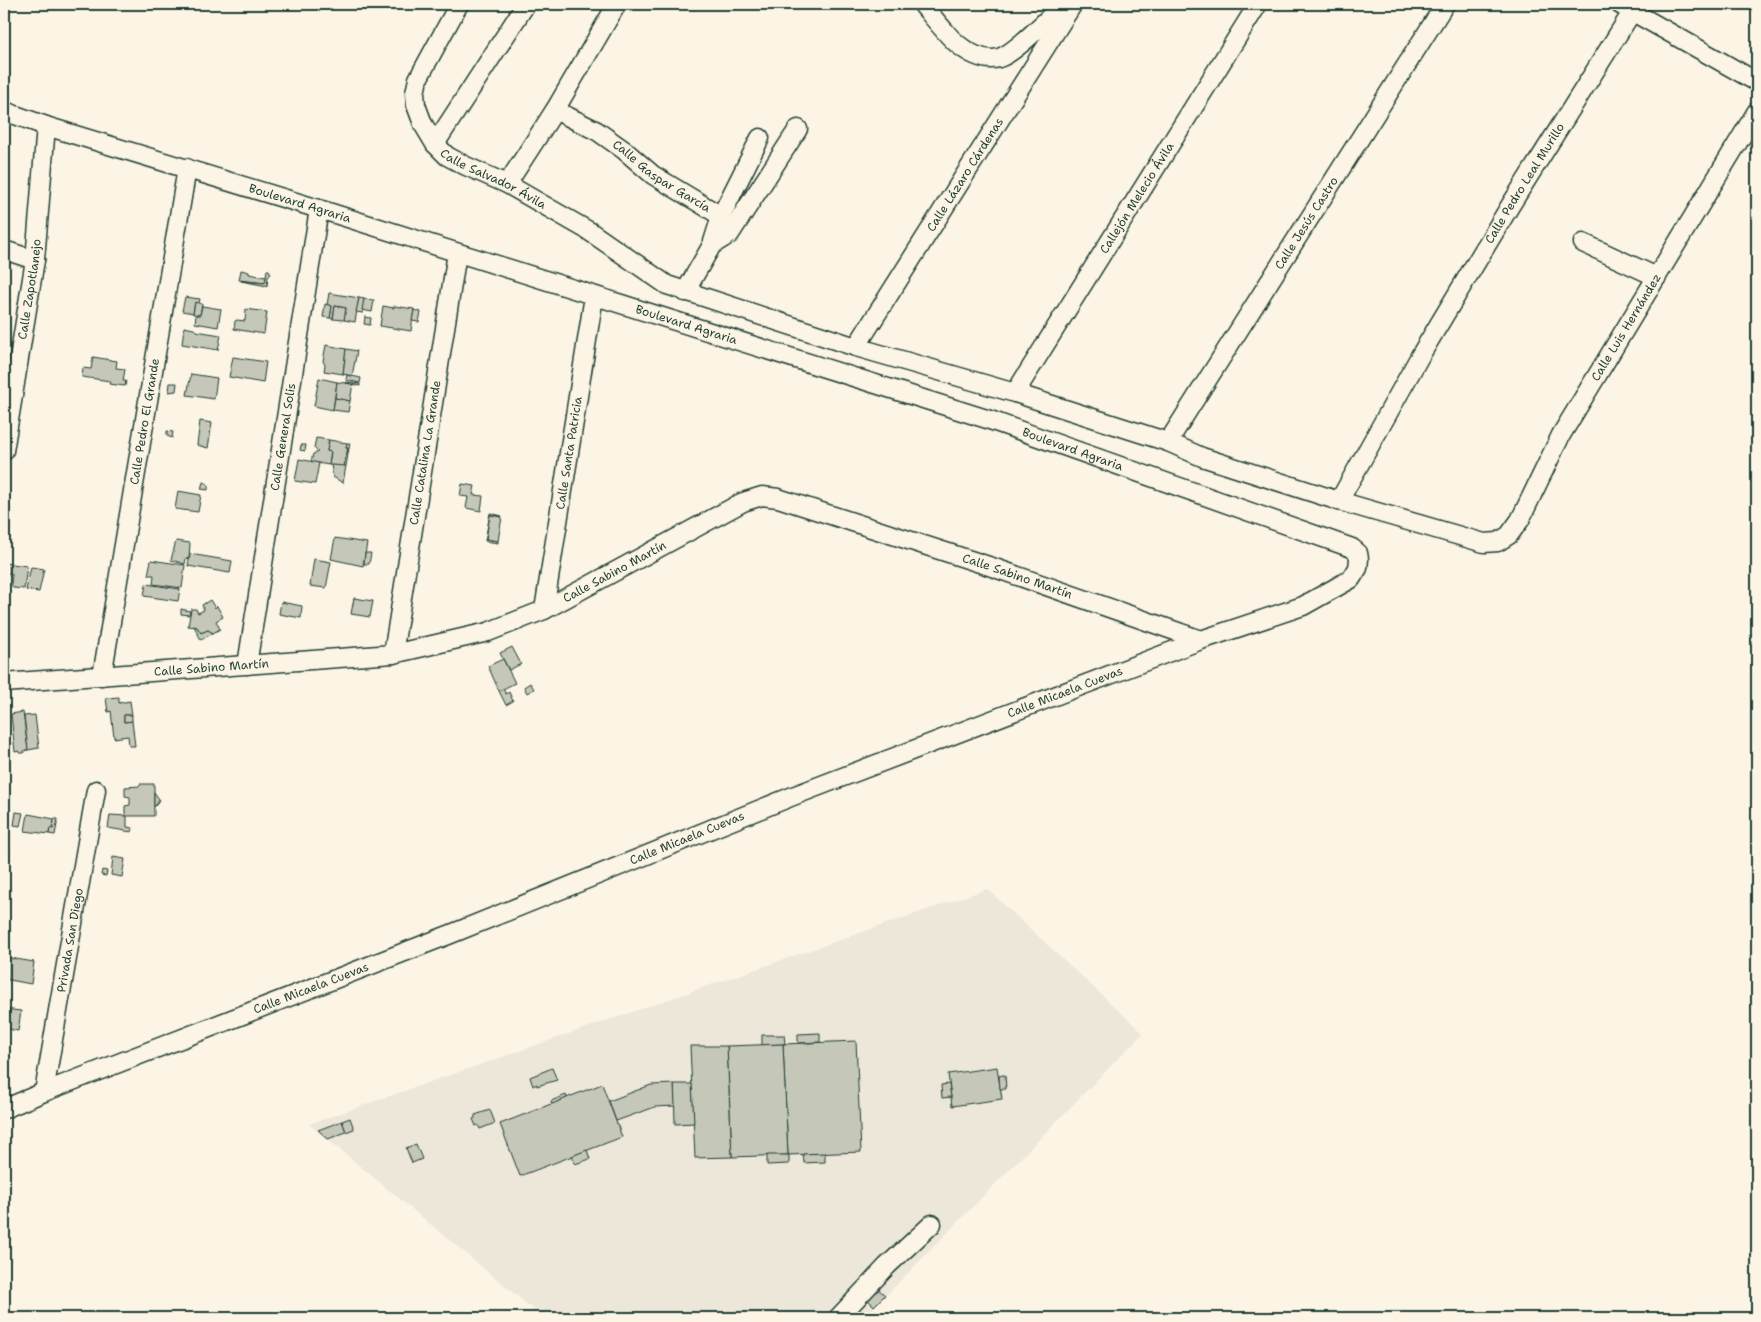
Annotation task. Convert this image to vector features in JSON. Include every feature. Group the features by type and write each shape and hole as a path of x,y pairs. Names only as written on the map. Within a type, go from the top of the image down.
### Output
{"street":[{"name":"Calle Salvador Ávila","path":"459,4 418,78 415,93 416,105 423,124 435,144 447,156 508,184 590,231 667,285 856,347 1015,393 1168,442"},
{"path":"435,144 526,4"},
{"path":"508,184 555,110 617,4"},
{"path":"922,4 954,41 967,52 983,58 1000,58 1016,48 1064,4"},
{"name":"Calle Lázaro Cárdenas","path":"856,347 1073,4"},
{"name":"Callejón Melecio Ávila","path":"1015,393 1258,4"},
{"name":"Calle Jesús Castro","path":"1168,442 1445,4"},
{"path":"1625,8 1757,82"},
{"name":"Calle Pedro Leal Murillo","path":"1339,501 1420,356 1625,8"},
{"name":"Calle Gaspar García","path":"555,110 597,131 654,175 721,216 712,244 685,292"},
{"name":"Boulevard Agraria","path":"4,111 46,126 319,208 990,420 1352,548 1358,553 1359,559"},
{"name":"Calle Luis Hernández","path":"1339,501 1484,543 1498,542 1509,535 1520,520 1561,435 1757,111"},
{"name":"Calle Zapotlanejo","path":"4,450 8,398 35,260 46,126"},
{"path":"712,244 730,234 798,129"},
{"path":"721,216 760,138"},
{"name":"Calle Pedro El Grande","path":"102,676 187,168"},
{"name":"Calle General Solis","path":"247,665 319,208"},
{"path":"1583,243 1657,276"},
{"path":"4,250 35,260"},
{"name":"Calle Catalina La Grande","path":"393,654 457,252"},
{"name":"Calle Santa Patricia","path":"544,610 594,296"},
{"path":"1168,442 1202,457 1339,501"},
{"name":"Calle Sabino Martín","path":"4,683 393,654 488,632 544,610 743,502 762,496 778,498 992,567 1201,640"},
{"name":"Calle Micaela Cuevas","path":"4,1109 451,934 793,796 1201,640 1303,606 1351,579 1358,568 1359,559"},
{"name":"Privada San Diego","path":"44,1092 96,790"},
{"path":"838,1318 887,1266 932,1224"}],"shaded area":[{"path":"987,889 1143,1033 864,1318 544,1318 309,1124"}],"building":[{"path":"241,270 249,272 249,274 266,277 265,283 239,280"},
{"path":"267,270 271,274 268,277 267,286 241,281 265,283"},
{"path":"329,293 359,298 355,322 344,320 346,308 335,306 333,319 330,318 332,306 327,305"},
{"path":"185,297 200,299 199,303 195,302 193,313 182,311"},
{"path":"359,298 364,299 363,313 356,312"},
{"path":"364,299 374,300 372,312 362,310"},
{"path":"195,302 202,304 200,315 193,314"},
{"path":"325,304 332,306 330,318 323,317"},
{"path":"202,306 221,309 218,327 195,323 196,315 200,315"},
{"path":"335,306 346,308 344,320 333,319"},
{"path":"383,306 414,309 411,331 380,326"},
{"path":"246,309 267,312 264,334 234,329 235,321 245,321"},
{"path":"414,310 421,312 419,322 412,321"},
{"path":"365,317 371,318 370,325 364,324"},
{"path":"184,327 221,335 218,350 182,344"},
{"path":"326,345 346,349 343,374 324,371 325,365 323,361"},
{"path":"346,349 357,351 352,376 343,374"},
{"path":"93,357 117,361 116,368 125,369 123,381 126,381 125,386 109,384 110,381 82,377 83,368 91,369"},
{"path":"233,357 266,362 263,383 229,377"},
{"path":"191,374 217,378 214,399 187,395"},
{"path":"347,375 361,378 360,383 346,380"},
{"path":"319,378 337,382 333,410 314,406"},
{"path":"337,382 353,384 350,401 335,398"},
{"path":"170,383 177,383 176,391 169,392"},
{"path":"346,383 360,384 360,386"},
{"path":"335,398 350,401 348,412 333,410"},
{"path":"200,421 212,423 208,448 197,445"},
{"path":"167,431 173,432 172,438 167,436"},
{"path":"316,438 329,440 327,451 331,452 329,465 311,462 313,454 318,452 314,448"},
{"path":"329,440 347,443 346,448 348,448 344,467 329,465 331,452 327,451"},
{"path":"347,443 350,443 346,466 344,466 348,448 346,448"},
{"path":"301,445 306,445 305,451 300,450"},
{"path":"299,459 319,463 315,484 295,481"},
{"path":"331,465 346,466 343,483 333,477"},
{"path":"203,482 208,484 208,490 201,489"},
{"path":"462,484 475,486 473,495 483,496 481,511 466,508 468,497 460,496"},
{"path":"178,491 201,495 198,512 175,509"},
{"path":"490,513 502,516 490,515 486,539 498,541 498,543 485,541"},
{"path":"490,515 502,517 498,541 486,539"},
{"path":"335,538 367,543 363,566 331,559"},
{"path":"176,541 190,543 189,559 186,558 185,564 171,560"},
{"path":"365,553 371,553 369,564 364,564"},
{"path":"190,554 232,561 230,573 188,566"},
{"path":"314,559 331,562 326,588 310,586"},
{"path":"151,560 185,565 182,588 153,584 154,575 148,575"},
{"path":"5,563 27,566 24,589 13,588 11,584 12,574 4,572"},
{"path":"31,567 44,569 39,592 26,590"},
{"path":"146,584 180,589 178,601 144,596"},
{"path":"354,598 373,601 370,617 351,614"},
{"path":"210,600 215,608 217,606 223,617 216,621 220,629 213,633 208,630 201,633 197,627 188,626 191,609 196,609 198,613 204,610 202,605"},
{"path":"281,602 302,606 301,618 279,614"},
{"path":"181,609 190,611 189,615 181,614"},
{"path":"194,626 201,633 208,630 213,633 201,640"},
{"path":"512,647 521,664 509,670 500,653"},
{"path":"503,659 515,683 499,691 488,666"},
{"path":"530,683 534,689 527,693 524,687"},
{"path":"503,689 506,694 509,692 513,701 506,705 499,691"},
{"path":"119,697 119,703 130,701 132,715 124,715 124,722 132,721 135,746 129,746 128,736 114,738 111,711 108,712 106,698"},
{"path":"23,712 28,750 24,751 24,753 19,753 19,751 15,752 11,714"},
{"path":"35,715 39,748 28,750 24,716"},
{"path":"124,715 132,715 132,721 124,722"},
{"path":"140,784 154,784 154,816 125,816 125,806 130,805 130,797 125,796 125,787 140,786"},
{"path":"154,792 159,799 154,807"},
{"path":"16,812 23,813 20,826 14,825"},
{"path":"28,814 54,819 53,829 50,828 49,834 25,831"},
{"path":"110,815 127,816 127,827 133,828 132,832 108,828"},
{"path":"54,819 58,819 55,835 49,834 50,828 53,829"},
{"path":"4,826 7,827 4,845"},
{"path":"4,849 10,850 9,857 4,856"},
{"path":"113,857 125,859 122,877 111,875"},
{"path":"102,870 107,871 106,876 101,875"},
{"path":"4,957 34,962 31,984 4,979"},
{"path":"4,1009 21,1011 18,1031 4,1028"},
{"path":"820,1033 820,1042 798,1043 798,1034"},
{"path":"762,1035 784,1035 785,1044 762,1045"},
{"path":"856,1041 861,1152 788,1155 783,1044"},
{"path":"783,1044 788,1155 732,1157 727,1046"},
{"path":"690,1046 727,1046 732,1157 695,1158"},
{"path":"997,1067 1002,1099 952,1106 948,1074"},
{"path":"552,1068 557,1080 533,1086 530,1077"},
{"path":"1005,1075 1006,1089 1000,1089 999,1076"},
{"path":"602,1084 622,1137 520,1176 500,1124"},
{"path":"674,1084 692,1084 694,1123 675,1124"},
{"path":"674,1084 675,1106 655,1107 616,1121 609,1101 651,1085"},
{"path":"949,1084 951,1097 942,1098 941,1085"},
{"path":"566,1095 567,1098 552,1104 551,1101"},
{"path":"490,1110 495,1123 480,1129 478,1125 476,1126 473,1119 475,1115"},
{"path":"350,1118 354,1129 346,1132 342,1121"},
{"path":"342,1121 346,1132 328,1139 318,1130"},
{"path":"416,1144 422,1159 412,1163 406,1148"},
{"path":"587,1150 590,1159 575,1164 572,1156"},
{"path":"825,1153 825,1162 804,1163 803,1154"},
{"path":"767,1155 789,1155 789,1164 767,1165"},
{"path":"877,1288 885,1295 874,1306 867,1299"}]}
